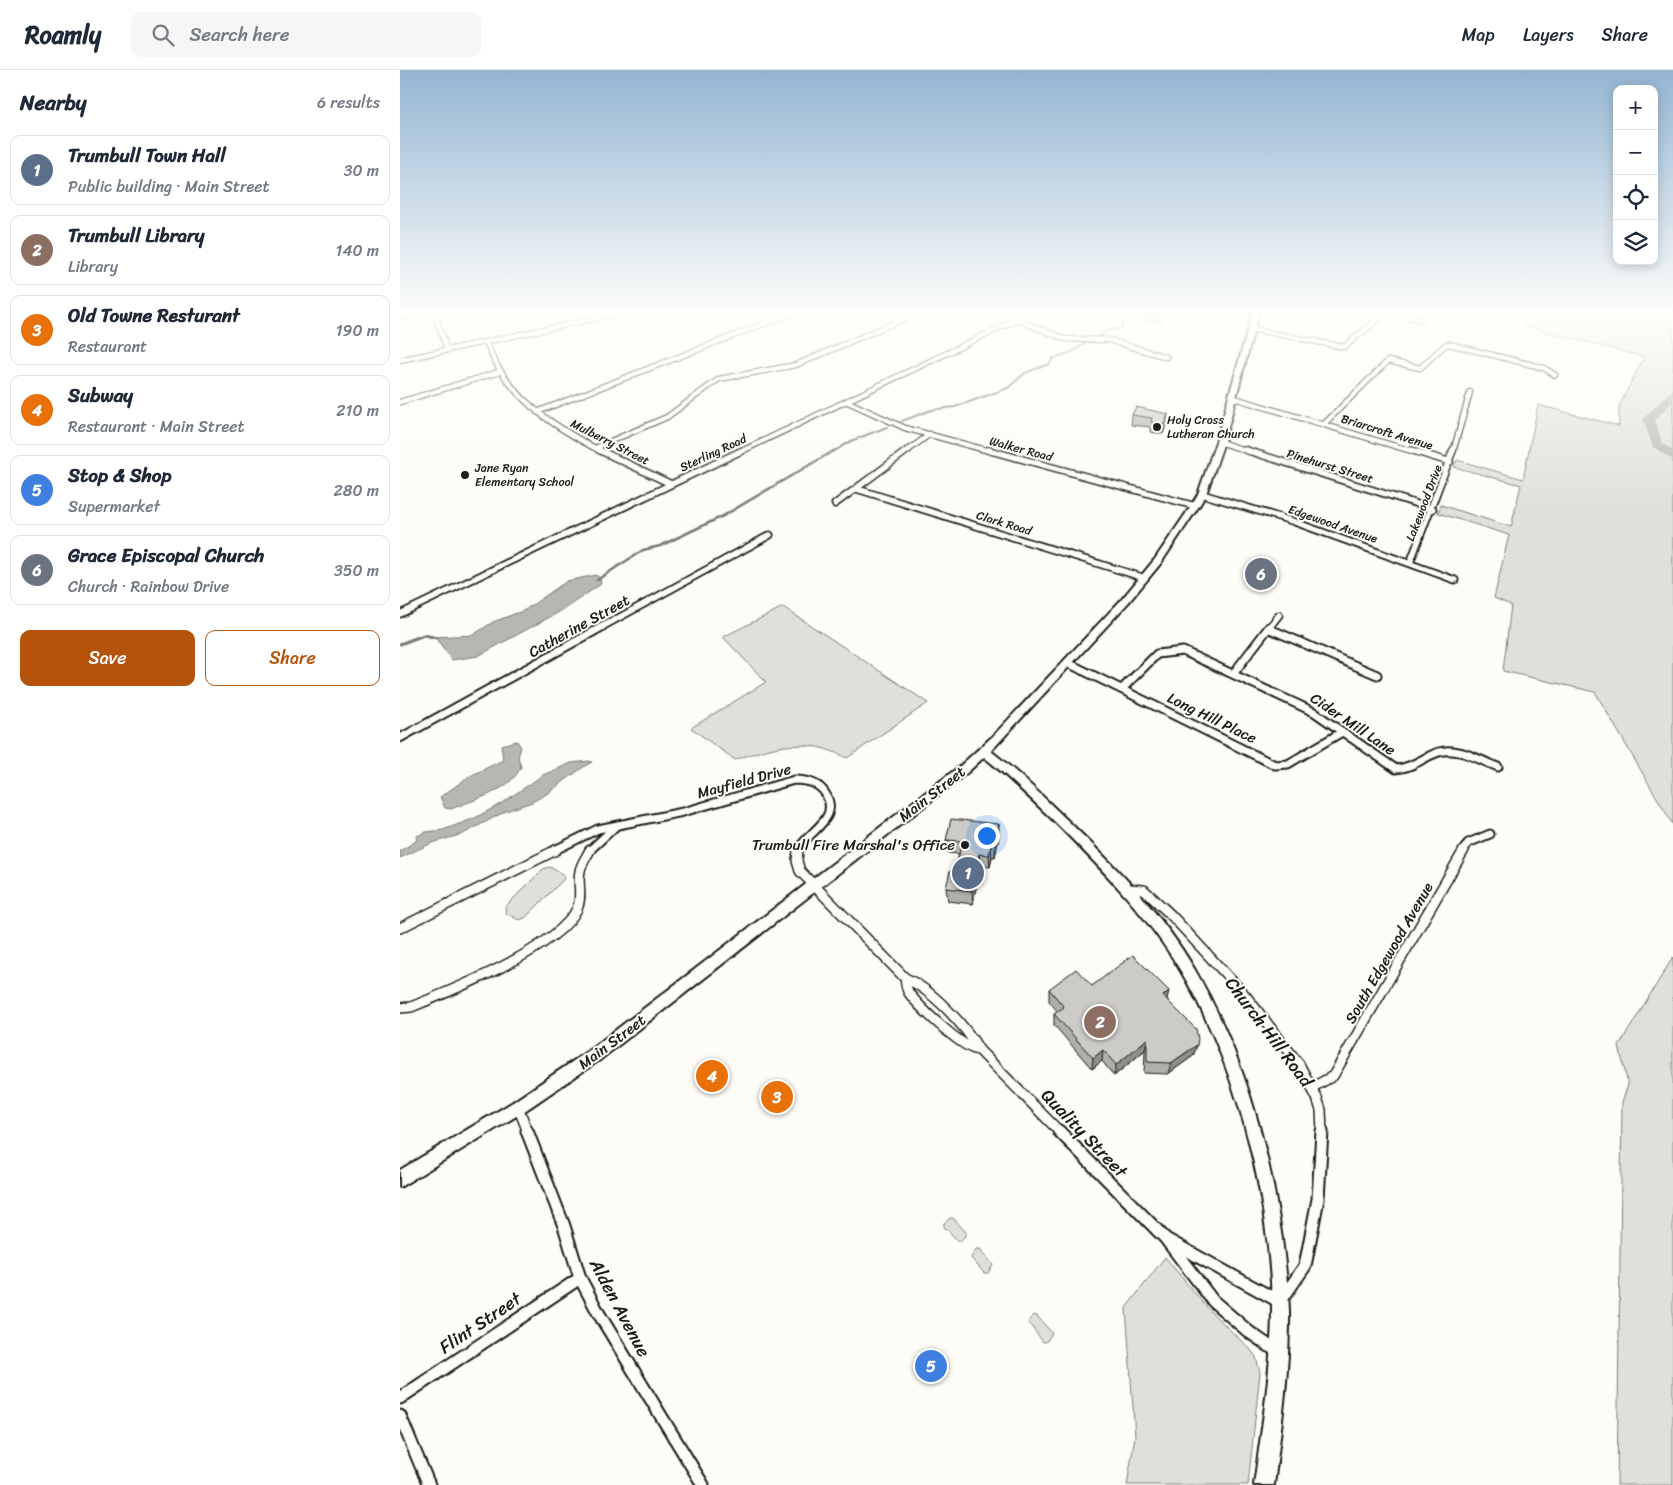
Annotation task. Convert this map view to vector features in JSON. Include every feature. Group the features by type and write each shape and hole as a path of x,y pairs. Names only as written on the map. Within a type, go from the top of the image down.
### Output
{"main road":[{"name":"Main Street","path":"400,1179 518,1108 616,1040 812,885 942,787 984,751 1068,663 1145,578 1195,506 1202,494 1220,442 1237,377"},
{"name":"Church Hill Road","path":"984,751 1048,807 1128,888 1161,931 1190,975 1229,1054 1260,1159 1273,1233 1280,1302 1276,1395 1264,1485"}],"street":[{"path":"400,402 482,377"},
{"name":"Mulberry Street","path":"504,377 537,412 595,448 671,484"},
{"path":"537,412 626,377"},
{"path":"595,448 666,417 719,379 730,377"},
{"name":"Sterling Road","path":"400,614 896,377"},
{"path":"1324,424 1372,377"},
{"name":"Lakewood Drive","path":"1410,563 1433,509 1450,462 1470,392"},
{"name":"Briarcroft Avenue","path":"1231,397 1450,462"},
{"name":"Walker Road","path":"846,401 892,423 1195,506"},
{"path":"835,504 930,434"},
{"name":"Pinehurst Street","path":"1220,442 1433,509"},
{"name":"Clark Road","path":"857,489 1145,578"},
{"name":"Edgewood Avenue","path":"1202,494 1283,518 1455,580"},
{"name":"Catherine Street","path":"400,738 770,535"},
{"path":"1234,674 1279,615"},
{"path":"1270,629 1377,675"},
{"name":"Cider Mill Lane","path":"1122,689 1157,654 1184,651 1314,712 1396,769 1410,769 1439,752 1448,751 1498,767"},
{"name":"Long Hill Place","path":"1068,663 1275,765 1288,764 1342,732"},
{"name":"Mayfield Drive","path":"400,928 598,829 683,812 796,780 813,782 825,792 830,808 828,816 799,846 796,854 796,861 800,871 812,885"},
{"path":"400,1008 411,1007 476,981 560,932 577,909 581,893 580,871 590,851 618,825"},
{"name":"South Edgewood Avenue","path":"1313,1087 1333,1076 1337,1070 1468,844 1490,834"},
{"name":"Quality Street","path":"812,885 904,978 919,984 975,1040 979,1050 1165,1238 1213,1301 1249,1332 1278,1352"},
{"name":"Church Hill Road","path":"1128,888 1144,890 1245,995 1298,1064 1313,1087 1321,1110 1322,1123 1318,1199 1306,1266 1280,1302"},
{"name":"Quality Street","path":"904,978 908,992 937,1021 963,1045 969,1049 979,1050"},
{"path":"937,1021 948,1012"},
{"name":"Alden Avenue","path":"518,1108 564,1226 580,1278 599,1314 703,1485"},
{"name":"Quality Street","path":"1165,1238 1280,1302"},
{"name":"Flint Street","path":"400,1398 580,1278"},
{"path":"400,1416 429,1485"}],"shaded area":[{"path":"1634,377 1673,377 1673,825 1595,692 1503,671 1511,605 1494,598 1509,535 1438,513 1441,505 1511,527 1521,485 1454,467 1457,460 1523,479 1538,405 1619,426 1619,406"},
{"path":"596,575 600,578 601,584 561,611 478,656 452,660 435,637 473,635 493,622 525,610 567,581"},
{"path":"783,607 928,703 847,758 832,751 805,745 764,750 735,760 691,728 766,682 723,637"},
{"path":"517,741 521,747 518,757 521,767 516,776 500,789 490,794 451,809 445,808 440,797 470,776 503,760 501,745"},
{"path":"592,762 532,802 506,811 463,834 432,843 400,858 400,851 416,841 417,836 426,832 443,830 475,818 502,803 543,775 571,763"},
{"path":"550,867 564,875 564,879 525,918 519,920 506,913 505,907 543,869"},
{"path":"1673,957 1673,1485 1617,1485 1622,1102 1628,1085 1619,1046"},
{"path":"953,1218 966,1232 959,1242 944,1227 944,1223"},
{"path":"976,1249 980,1249 993,1265 988,1273 984,1273 971,1258"},
{"path":"1165,1257 1208,1309 1256,1357 1260,1373 1248,1485 1127,1485 1135,1436 1126,1308"},
{"path":"1033,1315 1037,1316 1052,1333 1046,1342 1043,1342 1028,1322"}],"building":[{"path":"1136,407 1168,414 1164,424 1151,422 1152,418 1132,415"},
{"path":"951,819 999,824 995,844 991,844 989,855 979,854 972,891 946,888 950,871 955,872 962,841 946,840"},
{"path":"1133,955 1169,991 1163,996 1196,1029 1197,1045 1171,1063 1147,1062 1147,1039 1116,1065 1103,1050 1093,1058 1054,1014 1064,1007 1049,989 1076,969 1092,986"}],"waterway":[{"path":"902,421 931,410 955,407 1008,388 1020,377"},
{"path":"1673,395 1649,419 1657,445 1673,456"},
{"path":"833,452 851,441 887,427"},
{"path":"597,580 643,550 660,546 723,516 835,450"},
{"path":"400,644 424,635 437,638"}],"place":[{"name":"Holy Cross Lutheran Church","path":"1157,427"},
{"name":"Jane Ryan Elementary School","path":"465,475"},
{"name":"Grace Episcopal Church","path":"1261,574"},
{"name":"Trumbull Fire Marshal's Office","path":"965,845"},
{"name":"Trumbull Town Hall","path":"968,873"},
{"name":"Trumbull Library","path":"1100,1022"},
{"name":"Subway","path":"712,1076"},
{"name":"Old Towne Resturant","path":"777,1097"},
{"name":"Stop & Shop","path":"931,1366"}]}
